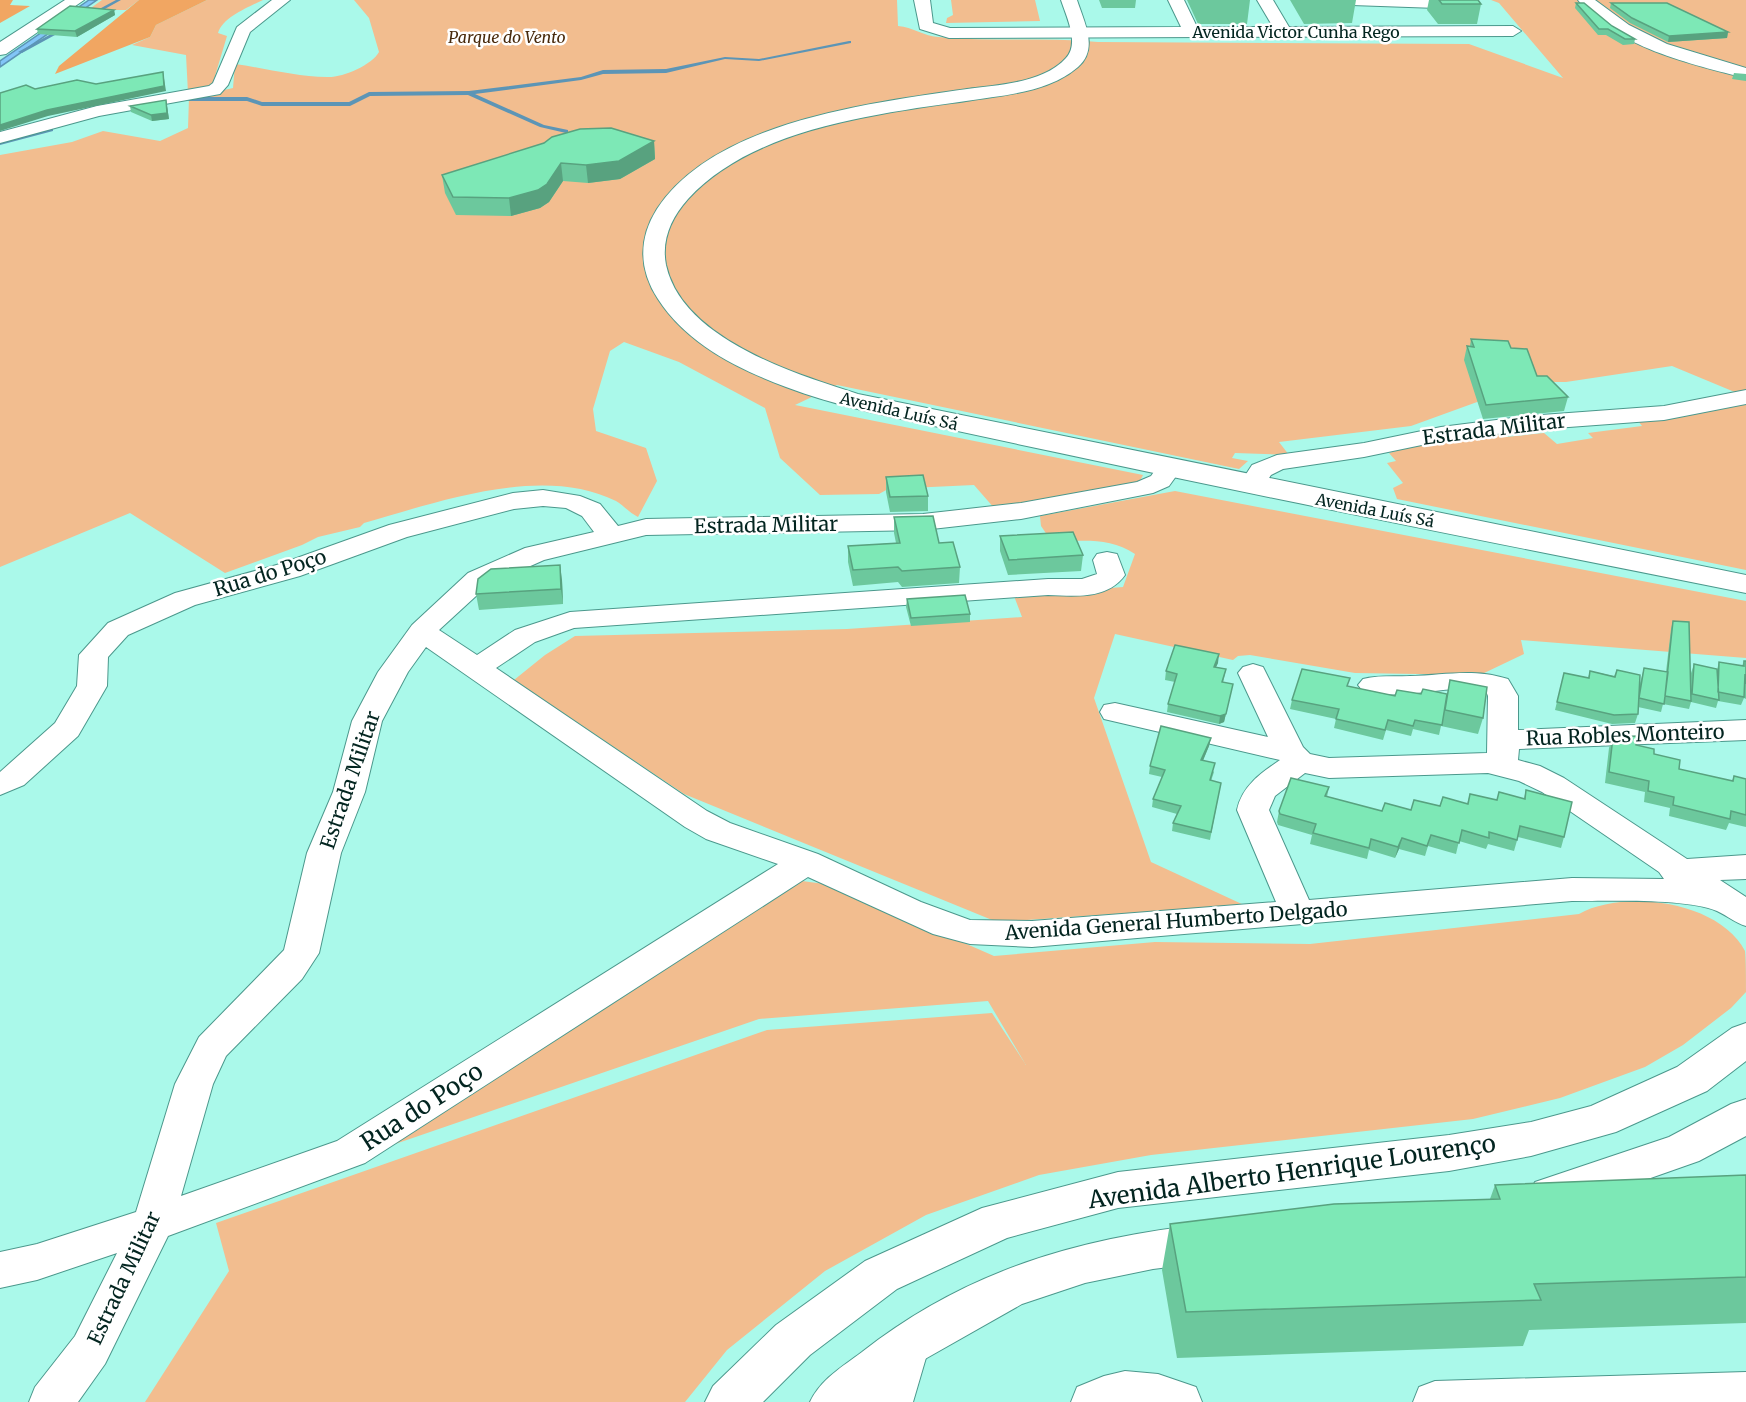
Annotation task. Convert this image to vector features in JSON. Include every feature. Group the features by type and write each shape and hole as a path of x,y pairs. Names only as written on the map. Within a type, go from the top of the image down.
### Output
{"street":[{"path":"0,50 76,0"},
{"path":"0,138 97,111 214,90 220,85 243,30 282,0"},
{"name":"Avenida Victor Cunha Rego","path":"922,0 926,26 934,31 1513,31"},
{"name":"Avenida Luís Sá","path":"1069,0 1079,32 1080,53 1074,61 1047,77 994,91 897,106 815,124 756,144 696,178 669,207 655,235 655,267 664,290 677,309 707,336 752,363 801,384 891,411 1746,584"},
{"path":"1176,0 1191,32"},
{"path":"1264,0 1284,32"},
{"path":"1352,0 1437,3 1442,0"},
{"path":"1586,0 1627,33 1656,47 1746,73"},
{"path":"1401,2 1422,31"},
{"name":"Estrada Militar","path":"1252,485 1261,470 1277,462 1364,450 1441,434 1528,423 1664,413 1746,398"},
{"name":"Estrada Militar","path":"51,1402 90,1350 153,1224 194,1084 212,1047 289,970 301,953 324,853 349,792 367,721 393,672 422,631 478,579 535,554 646,527 923,522 1010,512 1144,488 1160,481 1169,468"},
{"name":"Rua do Poço","path":"0,785 14,778 67,729 92,686 94,655 118,629 185,598 290,570 398,531 513,501 543,498 571,501 591,510 611,535"},
{"path":"479,667 525,636 570,620 1048,587 1092,587 1105,583 1111,575 1107,560"},
{"name":"Avenida General Humberto Delgado","path":"422,631 479,667 696,819 729,835 806,862 909,911 970,932 1032,934 1298,913 1542,892 1681,871 1746,867"},
{"path":"1253,673 1295,757"},
{"path":"1373,685 1410,686 1474,681 1498,685 1503,696 1503,753"},
{"path":"1115,712 1295,757 1313,766 1338,768 1479,762 1503,753"},
{"name":"Rua Robles Monteiro","path":"1503,753 1746,730"},
{"path":"1503,753 1529,773 1553,785 1737,907"},
{"path":"1295,757 1253,801 1253,810 1298,913"},
{"name":"Rua do Poço","path":"0,1270 37,1262 153,1224 351,1152 806,862"},
{"name":"Avenida General Humberto Delgado","path":"1542,892 1674,891 1737,907"},
{"name":"Avenida Alberto Henrique Lourenço","path":"730,1402 793,1340 881,1275 998,1221 1118,1190 1449,1153 1531,1139 1601,1120 1692,1079 1746,1039"},
{"path":"1684,1149 1746,1116"},
{"path":"1511,1203 1554,1194 1684,1149 1746,1137"},
{"path":"835,1402 908,1344 1008,1288 1085,1263 1153,1249 1252,1238"},
{"path":"891,1402 908,1344"},
{"path":"1093,1402 1122,1390 1139,1390 1180,1402"},
{"path":"1435,1402 1746,1392"}],"green space":[{"path":"102,0 139,0 126,10 88,10"},
{"path":"207,0 263,0 225,22 218,33 227,36 212,86 188,93 186,55 132,45 150,37 156,25"},
{"name":"Parque do Vento","path":"354,0 897,0 898,26 938,37 1098,42 1469,44 1563,78 1499,3 1491,0 1746,0 1746,391 1737,393 1672,366 1566,382 1532,382 1411,426 1279,442 1289,455 1235,453 1232,458 1248,461 1239,469 837,385 795,405 1143,475 1139,483 995,509 974,485 888,489 879,494 820,495 780,458 765,408 679,362 624,342 610,351 593,409 596,431 646,448 657,481 638,517 616,501 587,490 556,486 523,486 490,490 424,506 364,523 360,527 318,537 225,573 130,513 0,567 0,155 72,142 103,131 160,141 188,128 189,98 233,88 235,64 316,77 333,77 356,70 370,62 379,52 369,18"},
{"path":"951,0 1035,0 1040,21 946,23 947,18 953,15"},
{"path":"1746,401 1746,570 1397,499 1393,488 1403,483 1387,463 1396,461 1389,453 1441,438 1498,431 1506,437 1544,433 1557,444 1593,438 1588,433 1642,426 1638,421"},
{"path":"1175,491 1746,601 1746,658 1521,640 1524,654 1480,675 1355,673 1250,655 1238,656 1233,660 1115,634 1094,698 1151,862 1244,905 997,922 684,794 514,680 545,655 575,636 847,629 1022,617 1014,596 1123,587 1135,554 1105,542 1052,542 1041,526 1040,516"},
{"path":"802,881 832,885 994,956 1155,942 1310,944 1579,914 1598,906 1620,902 1669,904 1693,911 1714,921 1732,934 1745,951 1746,992 1731,1008 1683,1045 1645,1067 1560,1098 1473,1119 1151,1155 1039,1175 926,1215 825,1271 727,1350 685,1402 145,1402 229,1271 216,1223 767,1030 992,1013 1026,1065 988,1001 759,1019 369,1153"}],"shaded area":[{"path":"0,0 13,0 10,5 30,6 0,23"},
{"path":"139,0 207,0 156,25 150,37 55,74 59,66"}],"water":[{"path":"89,0 97,0 0,67 0,61"}],"building":[{"path":"1439,0 1478,0 1481,4 1442,4"},
{"path":"1576,3 1584,3 1612,26 1635,39 1625,39 1608,29 1599,29"},
{"path":"1611,3 1667,3 1728,32 1669,36 1632,18"},
{"path":"70,6 114,10 75,31 37,29"},
{"path":"163,72 164,86 47,110 0,125 0,93 26,85 35,89 77,80 96,84"},
{"path":"166,100 167,113 151,115 130,106"},
{"path":"611,128 654,141 619,161 586,165 561,163 547,184 538,190 509,198 453,197 442,175 544,143 552,137 580,129"},
{"path":"1471,339 1508,341 1511,348 1527,349 1537,376 1547,376 1568,397 1486,405 1467,346 1474,347"},
{"path":"923,475 928,496 890,497 886,477"},
{"path":"933,516 939,543 953,542 960,567 902,571 898,567 853,570 848,546 900,543 894,517"},
{"path":"1073,532 1083,555 1009,560 1000,536"},
{"path":"560,565 561,589 476,594 478,579 491,569"},
{"path":"965,595 970,614 911,618 907,599"},
{"path":"1673,621 1689,622 1691,701 1665,696"},
{"path":"1175,645 1219,654 1214,667 1226,669 1222,682 1233,684 1226,714 1220,716 1168,704 1177,674 1166,671"},
{"path":"1744,661 1746,661 1746,684 1745,674 1744,697 1718,692 1719,662 1744,666"},
{"path":"1694,664 1717,669 1719,700 1692,694"},
{"path":"1644,668 1668,672 1664,704 1639,698"},
{"path":"1302,669 1350,678 1347,686 1395,696 1397,690 1421,694 1423,689 1447,694 1442,725 1415,720 1413,726 1388,720 1385,730 1336,719 1339,709 1292,700"},
{"path":"1617,670 1640,675 1638,714 1614,715 1557,702 1564,673 1589,678 1590,671 1615,677"},
{"path":"1450,680 1487,687 1483,718 1445,710"},
{"path":"1161,726 1211,738 1201,760 1215,763 1210,780 1221,783 1211,832 1173,823 1181,806 1153,799 1165,770 1150,766"},
{"path":"1637,736 1636,745 1654,749 1654,754 1680,760 1679,769 1733,781 1734,776 1746,779 1746,815 1731,811 1730,819 1673,805 1674,797 1648,791 1649,781 1609,772 1613,737"},
{"path":"1291,778 1329,787 1325,796 1382,811 1385,803 1411,810 1414,800 1440,806 1443,797 1468,804 1470,794 1497,800 1499,792 1525,799 1526,790 1572,802 1564,837 1520,826 1517,840 1489,832 1489,838 1462,830 1459,843 1431,835 1427,846 1402,838 1398,847 1371,839 1369,848 1313,833 1316,824 1280,814 1279,811"},
{"path":"1746,1175 1746,1277 1534,1284 1541,1300 1186,1312 1170,1224 1334,1204 1500,1199 1495,1185"}],"waterway":[{"path":"92,14 119,0"},
{"path":"20,52 64,29"},
{"path":"469,93 581,78 603,72 666,71 725,58 759,60 849,42"},
{"path":"189,99 247,99 262,104 350,104 369,94 469,93"},
{"path":"469,93 542,126 566,131"},
{"path":"0,143 51,130"}]}
